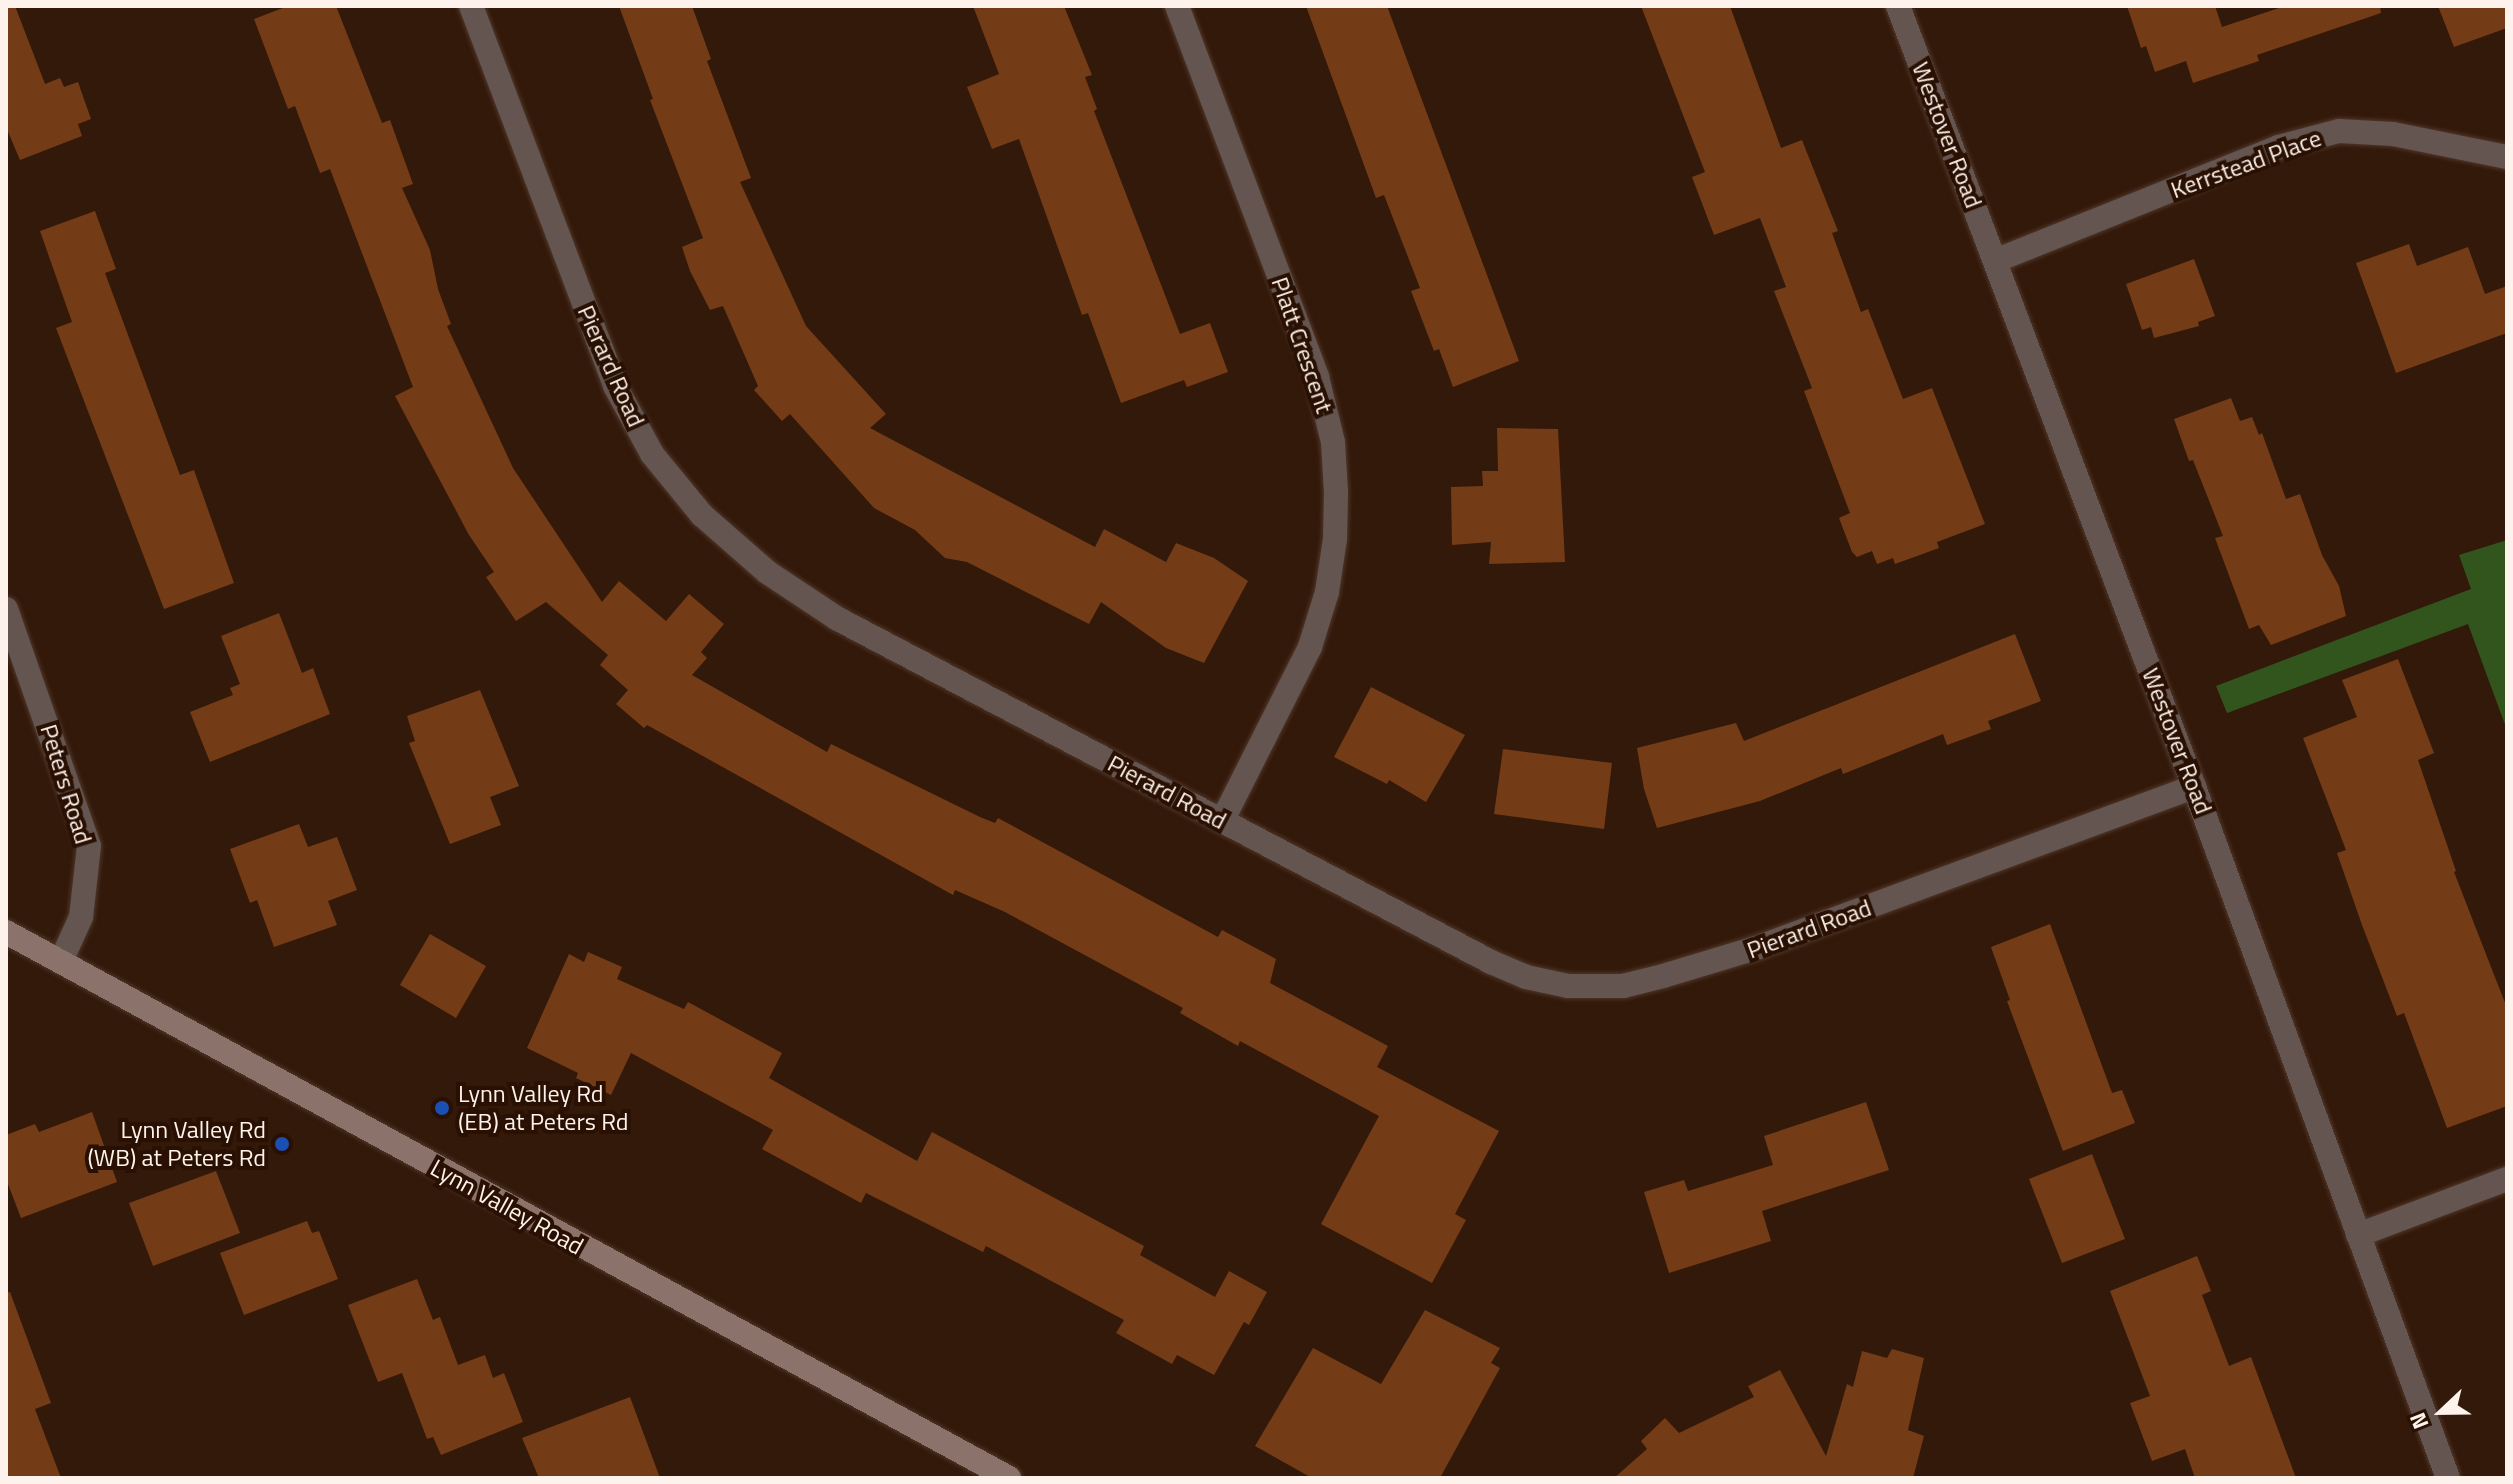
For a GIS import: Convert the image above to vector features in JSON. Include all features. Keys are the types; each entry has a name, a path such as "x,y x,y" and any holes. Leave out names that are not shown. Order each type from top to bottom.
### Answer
{"street":[{"name":"Pierard Road","path":"471,6 615,386 652,454 702,515 767,572 838,619 1491,962 1526,977 1568,986 1623,986 1756,948 2194,787"},
{"name":"Platt Crescent","path":"1177,6 1317,377 1333,442 1336,492 1335,539 1327,592 1310,647 1222,821"},
{"name":"Westover Road","path":"1898,6 2194,787 2448,1478"},
{"name":"Kerrstead Place","path":"1995,261 2278,147 2339,131 2393,134 2507,157"},
{"name":"Peters Road","path":"6,609 89,846 81,917 61,961"},
{"name":"Lynn Valley Road","path":"6,932 1009,1478"},
{"path":"2358,1235 2507,1179"}],"green space":[{"path":"2507,540 2507,730 2468,624 2227,713 2216,686 2471,589 2459,555"}],"building":[{"path":"6,6 15,6 45,84 60,78 64,87 78,82 91,119 78,124 82,136 20,160 6,127"},
{"path":"288,6 336,6 382,123 390,120 413,184 402,188 430,250 438,289 451,324 447,326 513,468 602,602 619,581 666,621 689,594 724,624 701,652 707,658 692,675 827,752 831,744 980,817 995,823 998,818 1218,937 1222,930 1276,959 1270,983 1388,1046 1377,1067 1499,1131 1455,1214 1466,1220 1432,1283 1321,1224 1379,1116 1240,1041 1238,1046 1180,1013 1183,1008 1005,912 955,890 953,895 647,725 644,728 616,704 628,690 600,665 608,655 546,602 516,621 486,577 494,572 469,535 395,396 413,387 330,169 320,173 295,106 288,109 254,19"},
{"path":"619,6 692,6 711,59 707,61 751,178 740,182 806,326 886,414 870,428 1095,547 1104,529 1166,562 1176,543 1214,558 1248,581 1204,663 1166,648 1101,602 1089,624 967,562 945,558 915,530 874,508 790,414 782,421 754,390 758,386 723,306 710,310 690,271 682,247 703,238 650,100 653,99"},
{"path":"973,6 1064,6 1092,75 1085,77 1097,109 1094,111 1180,334 1210,323 1228,372 1187,387 1184,380 1121,403 1088,313 1082,315 1019,139 992,149 967,87 999,74"},
{"path":"1306,6 1387,6 1519,361 1453,387 1439,349 1434,351 1411,291 1420,288 1384,195 1376,198"},
{"path":"1641,6 1730,6 1781,148 1802,140 1838,231 1832,233 1861,312 1868,309 1903,399 1932,388 1985,524 1937,542 1939,548 1895,564 1893,558 1877,564 1872,551 1857,557 1852,552 1839,518 1850,513 1804,391 1812,388 1774,291 1786,287 1760,218 1714,235 1692,177 1705,172"},
{"path":"2127,6 2215,6 2222,27 2285,6 2380,6 2381,13 2257,55 2259,61 2193,83 2186,61 2155,72 2146,46 2141,48"},
{"path":"2438,6 2507,6 2507,28 2454,47"},
{"path":"95,211 116,269 105,273 180,475 194,470 234,583 164,609 56,328 72,322 40,231"},
{"path":"2409,244 2417,266 2468,247 2485,294 2507,286 2507,333 2396,373 2356,263"},
{"path":"2194,259 2215,316 2198,322 2199,326 2154,338 2151,327 2142,330 2126,284"},
{"path":"2231,398 2240,421 2252,417 2259,435 2262,433 2286,499 2300,494 2322,555 2339,586 2346,616 2271,645 2259,625 2249,629 2215,538 2223,536 2174,419"},
{"path":"1497,428 1558,429 1565,562 1489,564 1491,542 1452,545 1451,487 1483,486 1482,471 1498,471"},
{"path":"279,613 302,673 313,668 330,714 210,762 190,712 233,695 230,688 240,684 221,636"},
{"path":"2015,634 2041,701 1988,721 1991,729 1947,745 1943,734 1843,774 1841,768 1760,801 1657,828 1644,789 1637,748 1736,723 1744,741"},
{"path":"2398,659 2434,753 2418,760 2454,872 2507,1008 2507,1106 2447,1128 2404,1013 2397,1016 2362,925 2337,853 2346,850 2303,738 2357,717 2342,680"},
{"path":"1371,687 1465,735 1426,802 1389,780 1387,784 1334,757"},
{"path":"480,690 519,786 490,797 501,825 450,844 409,743 415,741 407,716"},
{"path":"1503,749 1612,763 1604,829 1494,814"},
{"path":"299,824 308,847 337,837 357,890 328,901 337,925 274,947 257,900 250,903 230,849"},
{"path":"2050,924 2112,1093 2122,1090 2135,1123 2063,1151 2007,1001 2010,1000 1991,947"},
{"path":"430,934 486,966 456,1018 400,985"},
{"path":"588,952 622,967 617,979 684,1009 688,1002 782,1053 769,1078 917,1161 932,1132 1144,1246 1140,1255 1215,1297 1229,1271 1267,1292 1249,1325 1244,1322 1214,1375 1177,1355 1172,1364 1116,1333 1124,1320 986,1246 983,1252 866,1193 861,1203 762,1149 773,1130 631,1053 611,1095 576,1078 578,1073 527,1048 569,954 584,962"},
{"path":"1866,1102 1889,1170 1762,1211 1771,1241 1669,1273 1644,1192 1684,1180 1688,1191 1773,1165 1764,1136"},
{"path":"92,1112 117,1182 21,1218 6,1179 6,1135 35,1124 39,1132"},
{"path":"2092,1154 2125,1239 2062,1263 2029,1179"},
{"path":"216,1171 240,1233 153,1266 129,1203"},
{"path":"307,1221 312,1233 319,1231 338,1279 244,1315 220,1253"},
{"path":"2197,1256 2211,1291 2202,1295 2229,1366 2251,1357 2296,1478 2195,1478 2185,1449 2152,1461 2130,1403 2150,1396 2110,1291"},
{"path":"417,1279 433,1320 440,1317 458,1365 485,1355 493,1378 504,1373 523,1422 441,1455 433,1437 427,1439 402,1373 378,1382 348,1305"},
{"path":"10,1292 51,1403 35,1409 61,1478 6,1478 6,1293"},
{"path":"1425,1310 1500,1348 1491,1363 1500,1368 1440,1478 1312,1478 1255,1446 1313,1348 1381,1384"},
{"path":"1892,1349 1924,1358 1908,1430 1924,1436 1913,1478 1614,1478 1647,1449 1641,1441 1665,1418 1679,1433 1754,1397 1748,1386 1780,1370 1826,1456 1847,1384 1853,1387 1862,1351 1887,1358"},
{"path":"630,1397 660,1478 539,1478 522,1438"}],"place":[{"name":"Lynn Valley Rd (EB) at Peters Rd","path":"442,1108"},
{"name":"Lynn Valley Rd (WB) at Peters Rd","path":"282,1144"}]}
